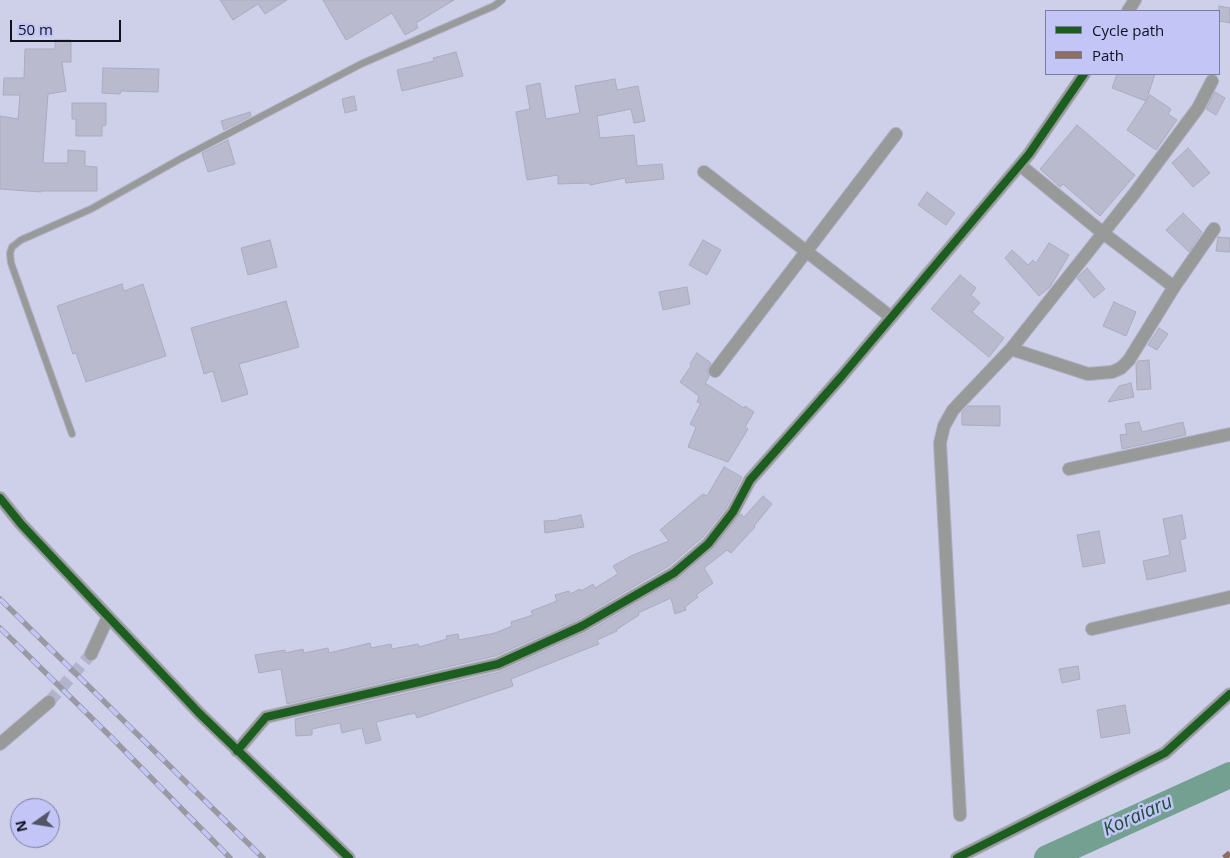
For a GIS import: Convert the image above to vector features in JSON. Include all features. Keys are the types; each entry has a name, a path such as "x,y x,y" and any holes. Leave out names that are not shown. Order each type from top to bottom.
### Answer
{"street":[{"path":"237,751 266,717 498,664 582,626 674,572 708,544 733,512 750,480 1020,165 1083,75"},
{"path":"960,815 940,443 944,426 953,410 1011,349 1134,194 1198,108 1212,81"},
{"path":"716,371 896,134"},
{"path":"1020,165 1102,233 1174,287"},
{"path":"704,172 891,317"},
{"path":"1011,349 1088,374 1112,372 1121,368 1129,360 1174,287 1214,229"},
{"path":"1069,469 1230,434"},
{"path":"0,498 199,714 349,858"},
{"path":"1092,629 1230,597"},
{"path":"91,654 108,617"},
{"path":"957,858 1165,753 1230,694"},
{"path":"0,744 50,702"}],"lane":[{"path":"72,434 11,263 10,253 12,247 21,240 92,209 180,159 361,64 494,6 502,0"}],"building":[{"path":"220,0 287,0 265,14 258,4 233,20"},
{"path":"323,0 454,0 416,23 418,28 405,35 392,13 346,40"},
{"path":"1219,6 1230,8 1230,23 1220,21"},
{"path":"55,40 71,40 71,62 62,62 66,91 48,94 43,163 68,163 68,150 85,151 85,166 97,167 97,191 41,192 0,189 0,116 18,119 20,95 3,95 4,78 24,78 25,49 55,49"},
{"path":"456,52 463,76 402,91 397,70 434,61 433,58"},
{"path":"103,68 159,69 158,92 121,91 120,94 102,93"},
{"path":"1117,75 1155,75 1146,101 1112,88"},
{"path":"615,79 617,90 638,86 645,121 634,123 631,109 597,116 600,138 634,135 637,166 662,164 664,179 626,183 625,178 590,185 590,183 558,184 558,175 527,180 516,112 530,109 526,86 540,83 546,119 580,113 575,86"},
{"path":"1215,92 1225,98 1216,115 1206,109"},
{"path":"1150,95 1171,109 1168,114 1177,120 1156,150 1127,130"},
{"path":"354,96 357,110 345,113 342,99"},
{"path":"72,103 106,103 106,125 102,126 102,136 76,136 76,119 72,119"},
{"path":"250,112 251,116 224,130 221,121"},
{"path":"1077,125 1135,175 1100,216 1063,184 1060,187 1040,169"},
{"path":"228,140 235,164 208,172 202,153"},
{"path":"1188,148 1210,173 1193,187 1172,163"},
{"path":"927,192 955,213 946,225 918,205"},
{"path":"1183,213 1202,232 1189,252 1166,230"},
{"path":"1218,237 1230,238 1230,252 1216,251"},
{"path":"270,240 277,267 248,275 241,248"},
{"path":"703,240 721,250 707,275 689,265"},
{"path":"1049,243 1069,255 1050,287 1039,296 1005,258 1012,250 1028,265 1033,260 1036,263"},
{"path":"1087,268 1105,289 1094,298 1077,278"},
{"path":"960,275 976,288 971,295 980,303 972,312 1004,338 989,357 931,309"},
{"path":"122,284 124,291 143,284 166,356 86,382 76,353 73,354 57,306"},
{"path":"687,287 690,304 663,310 659,292"},
{"path":"286,301 299,347 239,364 248,394 222,402 213,371 204,374 191,328"},
{"path":"1114,302 1136,312 1126,336 1103,326"},
{"path":"1159,328 1168,334 1157,350 1148,345"},
{"path":"697,353 711,363 707,370 709,377 705,383 744,408 745,406 754,412 745,427 748,429 728,462 688,447 696,427 690,424 701,403 697,402 699,396 680,382"},
{"path":"1149,360 1151,389 1137,390 1136,365 1138,361"},
{"path":"1131,383 1134,397 1108,402 1119,386"},
{"path":"968,406 1000,406 1000,426 962,425 962,412"},
{"path":"1139,422 1142,432 1183,422 1186,435 1122,449 1120,435 1127,434 1125,424"},
{"path":"724,467 742,477 726,508 702,538 669,566 578,619 495,656 287,704 281,669 259,673 255,655 285,650 285,653 303,649 304,653 328,648 329,653 370,643 371,648 391,644 392,649 418,644 419,647 447,639 446,636 458,634 459,640 495,633 512,626 511,622 533,615 531,611 557,601 555,595 569,591 570,594 580,589 581,591 593,584 595,588 618,574 613,566 633,555 669,541 660,530 703,494 707,496"},
{"path":"763,496 772,504 755,527 731,553 727,550 704,568 713,583 696,595 698,597 685,607 686,610 675,614 671,598 638,613 639,615 617,631 597,640 599,644 511,679 513,686 417,718 415,713 376,722 381,740 366,744 362,728 342,733 340,723 312,729 312,735 296,736 295,719 500,672 586,633 679,579 713,550 741,514 744,517"},
{"path":"581,515 584,527 545,533 544,521"},
{"path":"1182,515 1186,538 1180,540 1186,571 1147,580 1143,561 1170,555 1163,519"},
{"path":"1099,531 1105,563 1083,567 1077,535"},
{"path":"1078,666 1080,679 1062,683 1059,669"},
{"path":"1125,705 1130,733 1101,738 1097,710"}],"waterway":[{"name":"Koraiaru","path":"1047,858 1230,775"}],"tunnel":[{"path":"49,702 91,654"}],"railway":[{"path":"0,599 263,858"},
{"path":"0,628 230,858"}],"marked path":[{"path":"1224,858 1230,853"}],"cycle path":[{"path":"237,751 266,717 498,664 582,626 674,573 708,544 733,512 750,480 841,377 1029,154 1083,75"},
{"path":"0,498 21,524 199,713 349,858"},
{"path":"957,858 1165,753 1230,694"}]}
